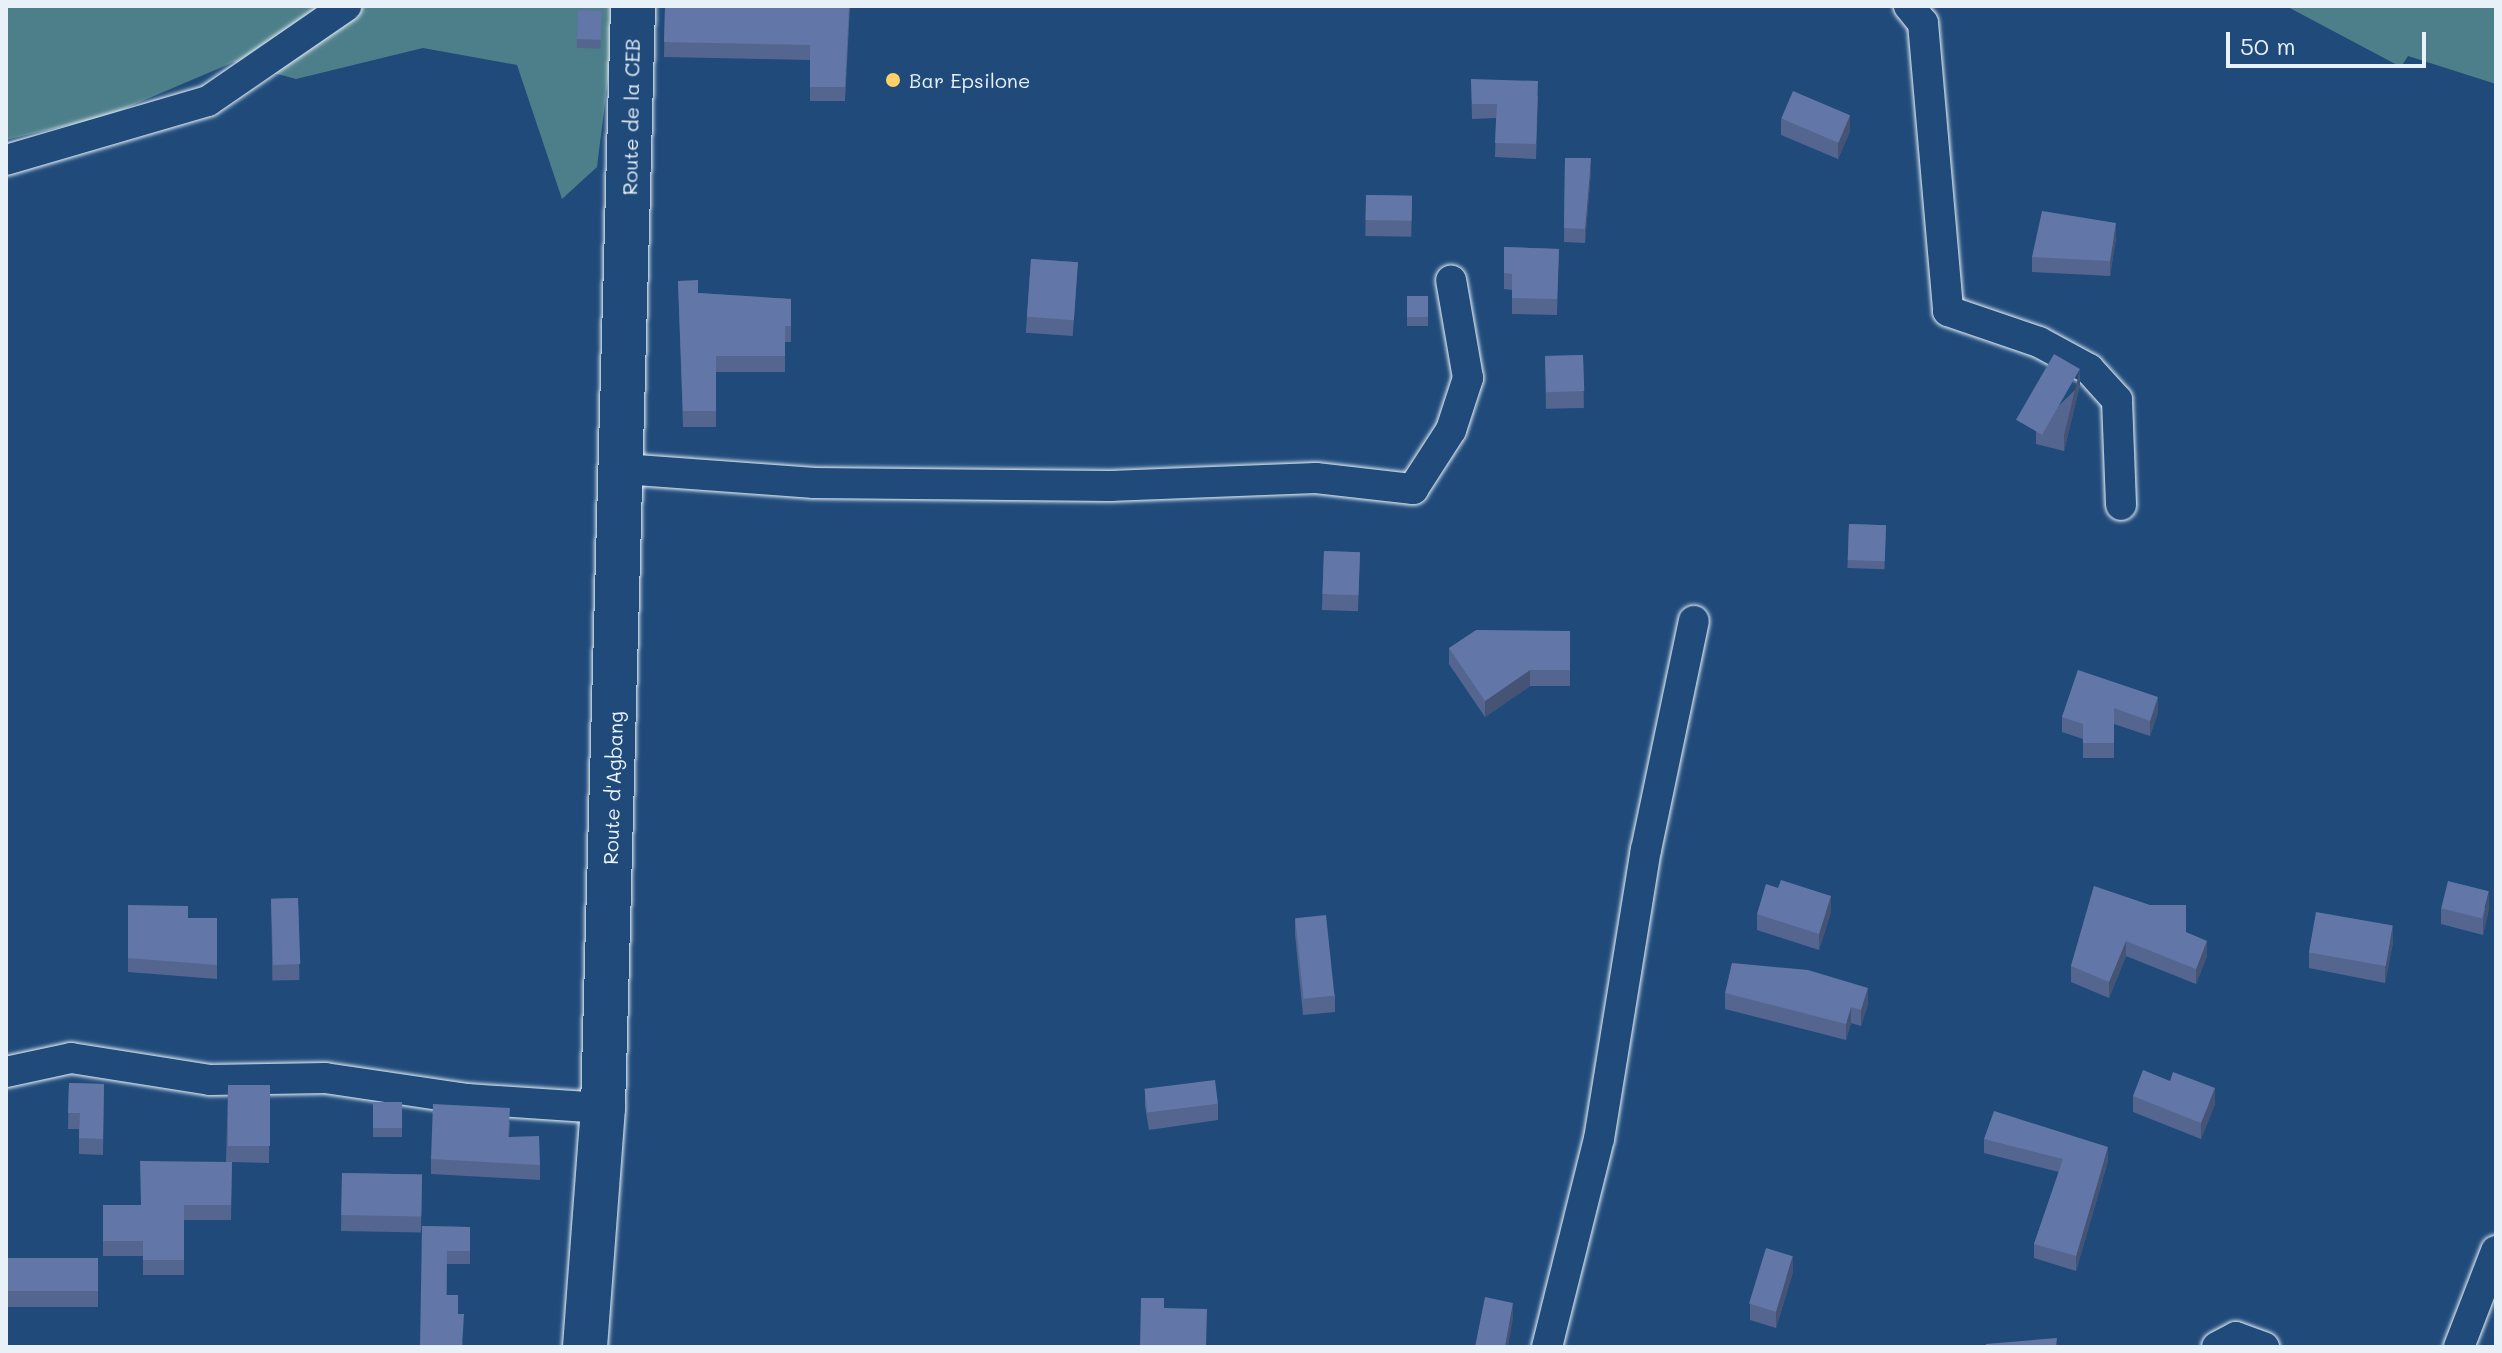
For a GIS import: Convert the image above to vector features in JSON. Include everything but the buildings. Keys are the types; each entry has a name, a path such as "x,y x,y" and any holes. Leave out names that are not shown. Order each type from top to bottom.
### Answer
{"main road":[{"name":"Route de la CEB","path":"628,228 633,6"},
{"name":"Route d'Agbang","path":"585,1347 603,1108 628,228"}],"street":[{"path":"9,164 208,101 346,6"},
{"path":"1909,6 1923,23 1948,311 2039,342 2089,369 2117,400 2121,505"},
{"path":"623,469 814,483 1110,486 1316,478 1413,489 1451,430 1468,378 1451,280"},
{"path":"1547,1347 1599,1139 1646,850 1694,621"},
{"path":"6,1072 71,1058 210,1080 325,1078 467,1099 603,1108"},
{"path":"2459,1347 2496,1251"},
{"path":"2217,1347 2236,1337 2264,1347"}],"green space":[{"path":"6,6 617,6 597,167 562,199 517,65 423,48 296,79 234,62 107,116 6,140"},
{"path":"2286,6 2496,6 2496,84 2408,56 2401,67"}],"place":[{"name":"Bar Epsilone","path":"893,80"}]}
